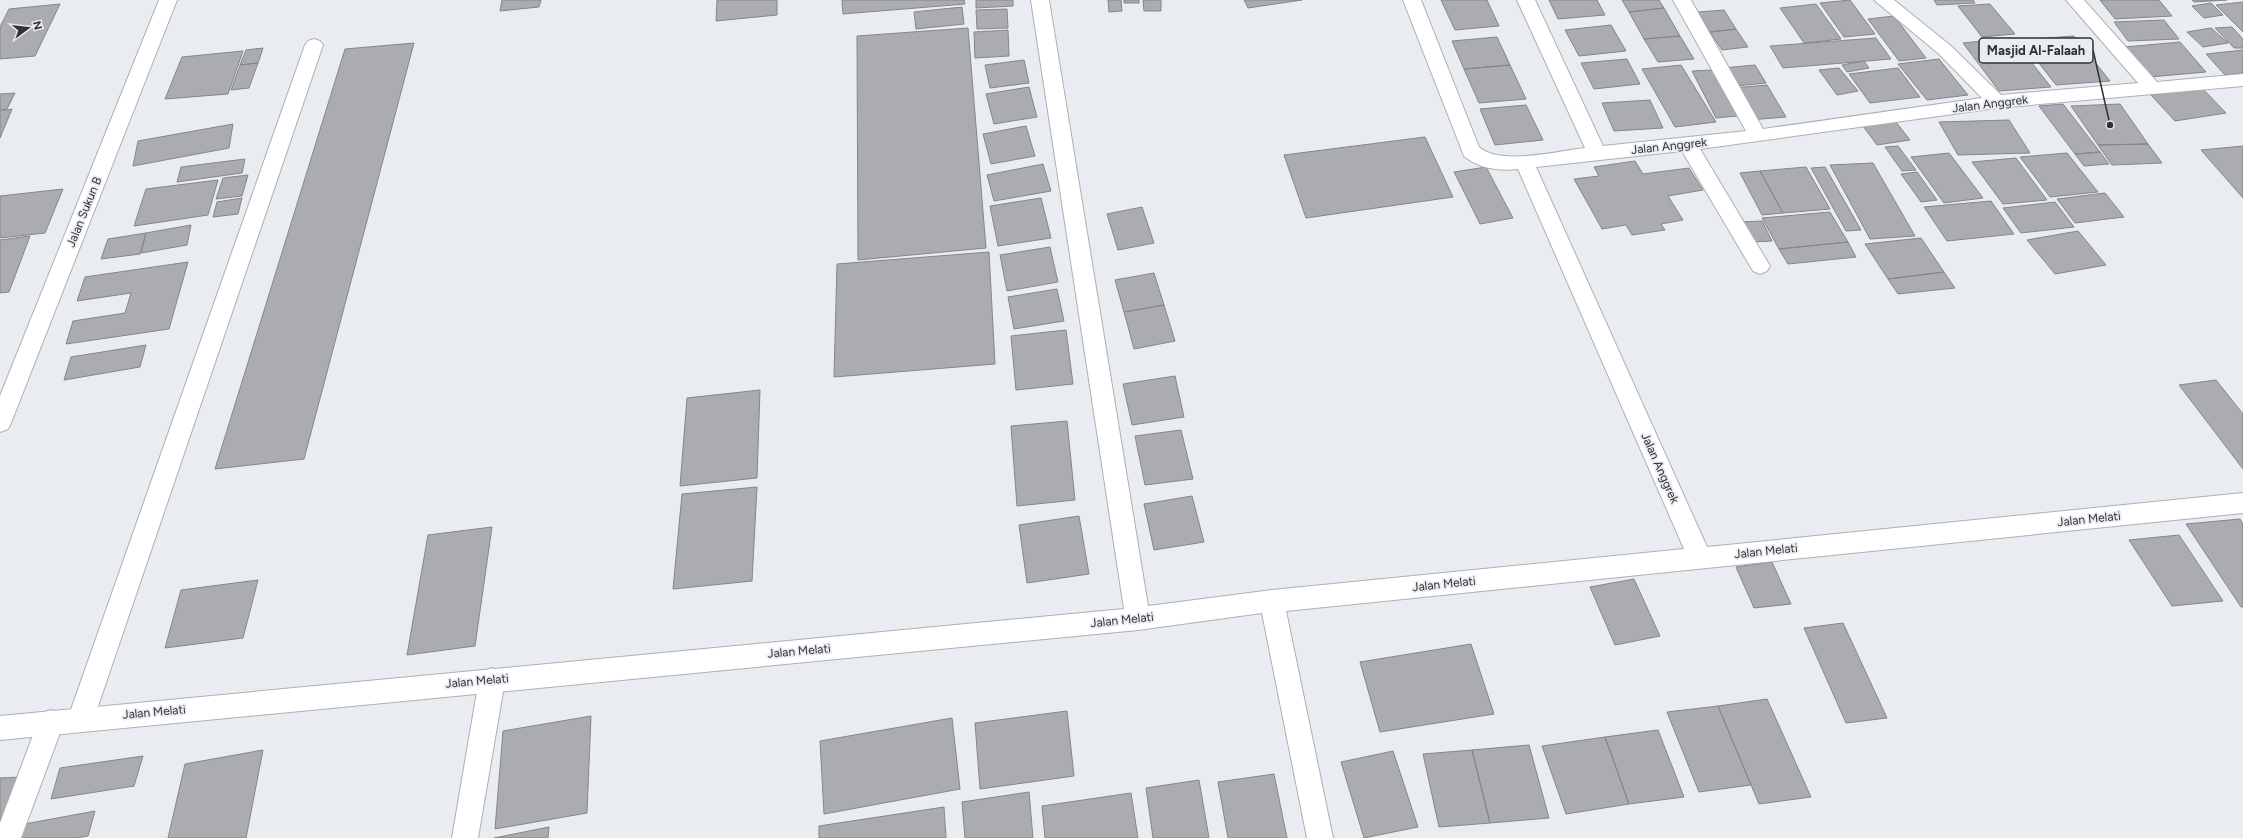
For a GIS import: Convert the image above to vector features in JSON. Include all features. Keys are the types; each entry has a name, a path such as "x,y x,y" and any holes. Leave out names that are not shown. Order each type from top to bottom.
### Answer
{"street":[{"name":"Jalan Sukun B","path":"0,423 168,0"},
{"path":"1040,0 1138,619"},
{"path":"1412,0 1472,151 1478,158 1492,162 1508,164 1524,162"},
{"path":"1526,0 1597,153"},
{"path":"1682,0 1758,136"},
{"path":"1883,0 1945,50 1997,102"},
{"path":"2075,0 2153,89"},
{"path":"81,718 314,45"},
{"name":"Jalan Anggrek","path":"1700,558 1524,162 1758,136 1997,102 2243,80"},
{"path":"1687,144 1760,266"},
{"name":"Jalan Melati","path":"0,728 81,718 1138,619 1272,601 1700,558 2240,508"},
{"path":"1272,601 1320,838"},
{"path":"465,838 492,680"},
{"path":"8,838 51,722"}],"building":[{"path":"502,0 541,0 539,7 500,11"},
{"path":"717,0 777,0 777,15 716,21"},
{"path":"842,0 964,0 965,4 843,14"},
{"path":"976,0 1013,0 1013,6 976,8"},
{"path":"1108,0 1121,0 1122,11 1109,12"},
{"path":"1124,0 1139,0 1139,3 1124,3"},
{"path":"1143,0 1161,0 1161,11 1144,11"},
{"path":"1244,0 1302,0 1248,8"},
{"path":"1441,0 1487,0 1499,26 1455,30"},
{"path":"1549,0 1597,0 1605,15 1558,19"},
{"path":"1622,0 1659,0 1664,8 1629,12"},
{"path":"1850,0 1875,34 1844,37 1820,3"},
{"path":"1934,0 1973,0 1975,3 1937,5"},
{"path":"2100,0 2159,0 2172,16 2115,19"},
{"path":"2192,0 2227,0 2194,2"},
{"path":"2243,2 2243,32 2216,5"},
{"path":"2211,3 2223,15 2204,18 2192,6"},
{"path":"60,4 35,56 0,59 0,27 9,9"},
{"path":"1816,4 1841,39 1804,43 1780,8"},
{"path":"1990,4 2015,34 1982,37 1958,6"},
{"path":"962,7 964,24 916,29 914,12"},
{"path":"1664,8 1680,36 1644,39 1629,12"},
{"path":"1007,9 1008,28 977,29 976,10"},
{"path":"1724,10 1736,29 1710,32 1698,12"},
{"path":"1894,16 1926,58 1899,61 1868,19"},
{"path":"2164,20 2179,39 2128,41 2114,22"},
{"path":"1611,25 1626,51 1579,56 1565,30"},
{"path":"2232,27 2243,39 2243,48 2234,48 2215,28"},
{"path":"968,28 986,248 858,260 857,36"},
{"path":"2211,28 2228,43 2203,47 2187,32"},
{"path":"1736,29 1748,47 1722,50 1710,32"},
{"path":"1008,30 1009,56 975,58 974,32"},
{"path":"1680,36 1694,59 1658,62 1644,39"},
{"path":"2074,36 2110,81 2056,85 2021,40"},
{"path":"1497,37 1510,65 1464,69 1452,41"},
{"path":"1876,38 1891,59 1783,68 1770,46"},
{"path":"2012,38 2051,87 1999,91 1963,43"},
{"path":"2180,42 2206,72 2150,77 2125,47"},
{"path":"414,43 304,459 215,469 345,49"},
{"path":"263,48 258,63 240,65 246,50"},
{"path":"2243,50 2243,73 2225,75 2206,54"},
{"path":"243,51 228,94 165,99 182,57"},
{"path":"1627,59 1640,84 1594,89 1581,63"},
{"path":"1939,59 1968,95 1927,100 1898,64"},
{"path":"1024,60 1029,83 990,88 985,65"},
{"path":"1864,61 1869,68 1847,72 1842,65"},
{"path":"258,63 249,88 231,90 240,65"},
{"path":"1510,65 1526,99 1479,103 1464,69"},
{"path":"1681,65 1716,122 1675,127 1642,69"},
{"path":"1755,65 1766,83 1735,86 1723,68"},
{"path":"1839,68 1858,91 1837,95 1819,70"},
{"path":"1898,68 1920,97 1870,103 1849,74"},
{"path":"1712,70 1737,116 1716,118 1692,71"},
{"path":"1767,85 1786,117 1750,120 1732,88"},
{"path":"1029,87 1037,117 994,124 986,94"},
{"path":"2202,88 2226,113 2175,121 2151,95"},
{"path":"15,93 7,109 0,110 0,94"},
{"path":"1650,100 1663,128 1614,131 1602,103"},
{"path":"2063,104 2100,152 2075,154 2039,106"},
{"path":"2120,104 2148,144 2098,145 2071,106"},
{"path":"1526,105 1543,140 1495,145 1480,109"},
{"path":"12,109 0,138 0,111"},
{"path":"2009,120 2030,153 1958,155 1939,122"},
{"path":"1896,122 1910,140 1877,145 1863,126"},
{"path":"233,124 229,148 133,166 138,141"},
{"path":"1026,126 1035,156 991,164 983,134"},
{"path":"1425,137 1453,197 1306,218 1284,155"},
{"path":"2148,144 2162,163 2112,165 2098,145"},
{"path":"1898,146 1916,170 1902,171 1885,147"},
{"path":"2243,146 2243,198 2201,150"},
{"path":"2100,152 2109,164 2084,166 2075,154"},
{"path":"1949,153 1983,198 1944,203 1911,157"},
{"path":"2067,153 2098,192 2050,197 2020,157"},
{"path":"2016,158 2047,200 2003,204 1972,162"},
{"path":"245,159 242,173 177,182 181,167"},
{"path":"1635,161 1643,174 1689,168 1703,190 1668,196 1683,220 1661,224 1665,230 1632,235 1626,225 1602,229 1574,179 1599,176 1594,167"},
{"path":"1873,163 1915,236 1870,239 1830,165"},
{"path":"1043,164 1051,191 994,201 987,175"},
{"path":"1486,167 1513,218 1480,224 1454,172"},
{"path":"1806,167 1830,209 1783,213 1760,171"},
{"path":"1825,167 1861,230 1846,231 1811,168"},
{"path":"1760,171 1783,213 1762,215 1740,173"},
{"path":"1917,172 1937,200 1921,202 1901,174"},
{"path":"248,175 242,196 216,199 223,178"},
{"path":"218,180 208,215 134,226 146,189"},
{"path":"63,189 45,233 0,238 0,196"},
{"path":"2105,193 2124,217 2075,223 2057,199"},
{"path":"242,198 238,214 213,217 217,202"},
{"path":"1041,198 1051,238 998,246 990,206"},
{"path":"1991,201 2014,234 1947,241 1924,207"},
{"path":"2055,202 2074,227 2021,233 2003,208"},
{"path":"1142,207 1154,243 1118,250 1107,214"},
{"path":"1830,212 1848,242 1779,249 1762,218"},
{"path":"1762,221 1772,241 1751,242 1741,222"},
{"path":"191,225 187,245 141,253 146,233"},
{"path":"2078,231 2106,265 2055,274 2027,240"},
{"path":"146,233 140,254 101,259 108,239"},
{"path":"30,236 9,292 0,293 0,240"},
{"path":"1921,238 1944,272 1888,279 1865,244"},
{"path":"1848,242 1856,257 1788,264 1779,249"},
{"path":"1050,247 1058,282 1007,291 1000,255"},
{"path":"989,252 995,364 834,377 837,264"},
{"path":"188,262 169,329 66,344 73,321 125,313 131,293 77,301 85,277"},
{"path":"1944,272 1955,288 1898,294 1888,279"},
{"path":"1154,273 1164,305 1124,312 1115,280"},
{"path":"1057,289 1064,321 1014,329 1008,297"},
{"path":"1164,305 1175,341 1134,349 1124,312"},
{"path":"1066,330 1073,384 1016,390 1011,336"},
{"path":"146,345 140,367 64,380 71,357"},
{"path":"1175,376 1184,417 1132,425 1123,384"},
{"path":"2216,380 2243,414 2243,469 2179,385"},
{"path":"760,390 757,478 680,486 687,398"},
{"path":"1067,421 1075,500 1017,506 1011,426"},
{"path":"1181,430 1193,479 1145,485 1135,436"},
{"path":"757,487 752,581 673,589 682,494"},
{"path":"1192,496 1204,542 1154,550 1144,504"},
{"path":"1079,516 1089,574 1027,583 1019,525"},
{"path":"2240,519 2243,524 2243,607 2241,607 2186,524"},
{"path":"492,527 475,646 407,655 428,535"},
{"path":"2179,535 2223,601 2172,606 2129,540"},
{"path":"1772,562 1791,604 1754,608 1736,567"},
{"path":"1634,579 1660,636 1615,645 1590,587"},
{"path":"258,580 243,638 165,648 181,590"},
{"path":"1843,623 1887,718 1846,723 1804,628"},
{"path":"1471,644 1494,714 1380,732 1360,662"},
{"path":"1767,699 1811,797 1759,804 1718,706"},
{"path":"1718,706 1751,785 1699,792 1667,712"},
{"path":"1067,711 1074,776 980,789 975,723"},
{"path":"591,716 587,813 495,829 503,731"},
{"path":"952,718 960,789 824,814 820,741"},
{"path":"1658,730 1684,797 1629,804 1605,737"},
{"path":"1605,737 1629,804 1566,814 1542,746"},
{"path":"1529,745 1549,818 1490,823 1472,750"},
{"path":"263,750 246,838 168,838 185,764"},
{"path":"1472,750 1490,823 1439,827 1423,754"},
{"path":"1393,751 1418,827 1364,838 1341,762"},
{"path":"143,756 134,786 51,799 60,768"},
{"path":"1274,774 1287,838 1228,838 1218,782"},
{"path":"22,777 0,832 0,778"},
{"path":"1199,780 1209,838 1153,838 1146,788"},
{"path":"1029,792 1033,838 965,838 962,802"},
{"path":"1131,793 1138,838 1045,838 1042,806"},
{"path":"944,807 946,838 819,838 819,826"},
{"path":"95,811 88,836 76,838 15,838 19,825"},
{"path":"549,827 548,838 494,838"}],"place":[{"name":"Masjid Al-Falaah","path":"2110,125"}]}
